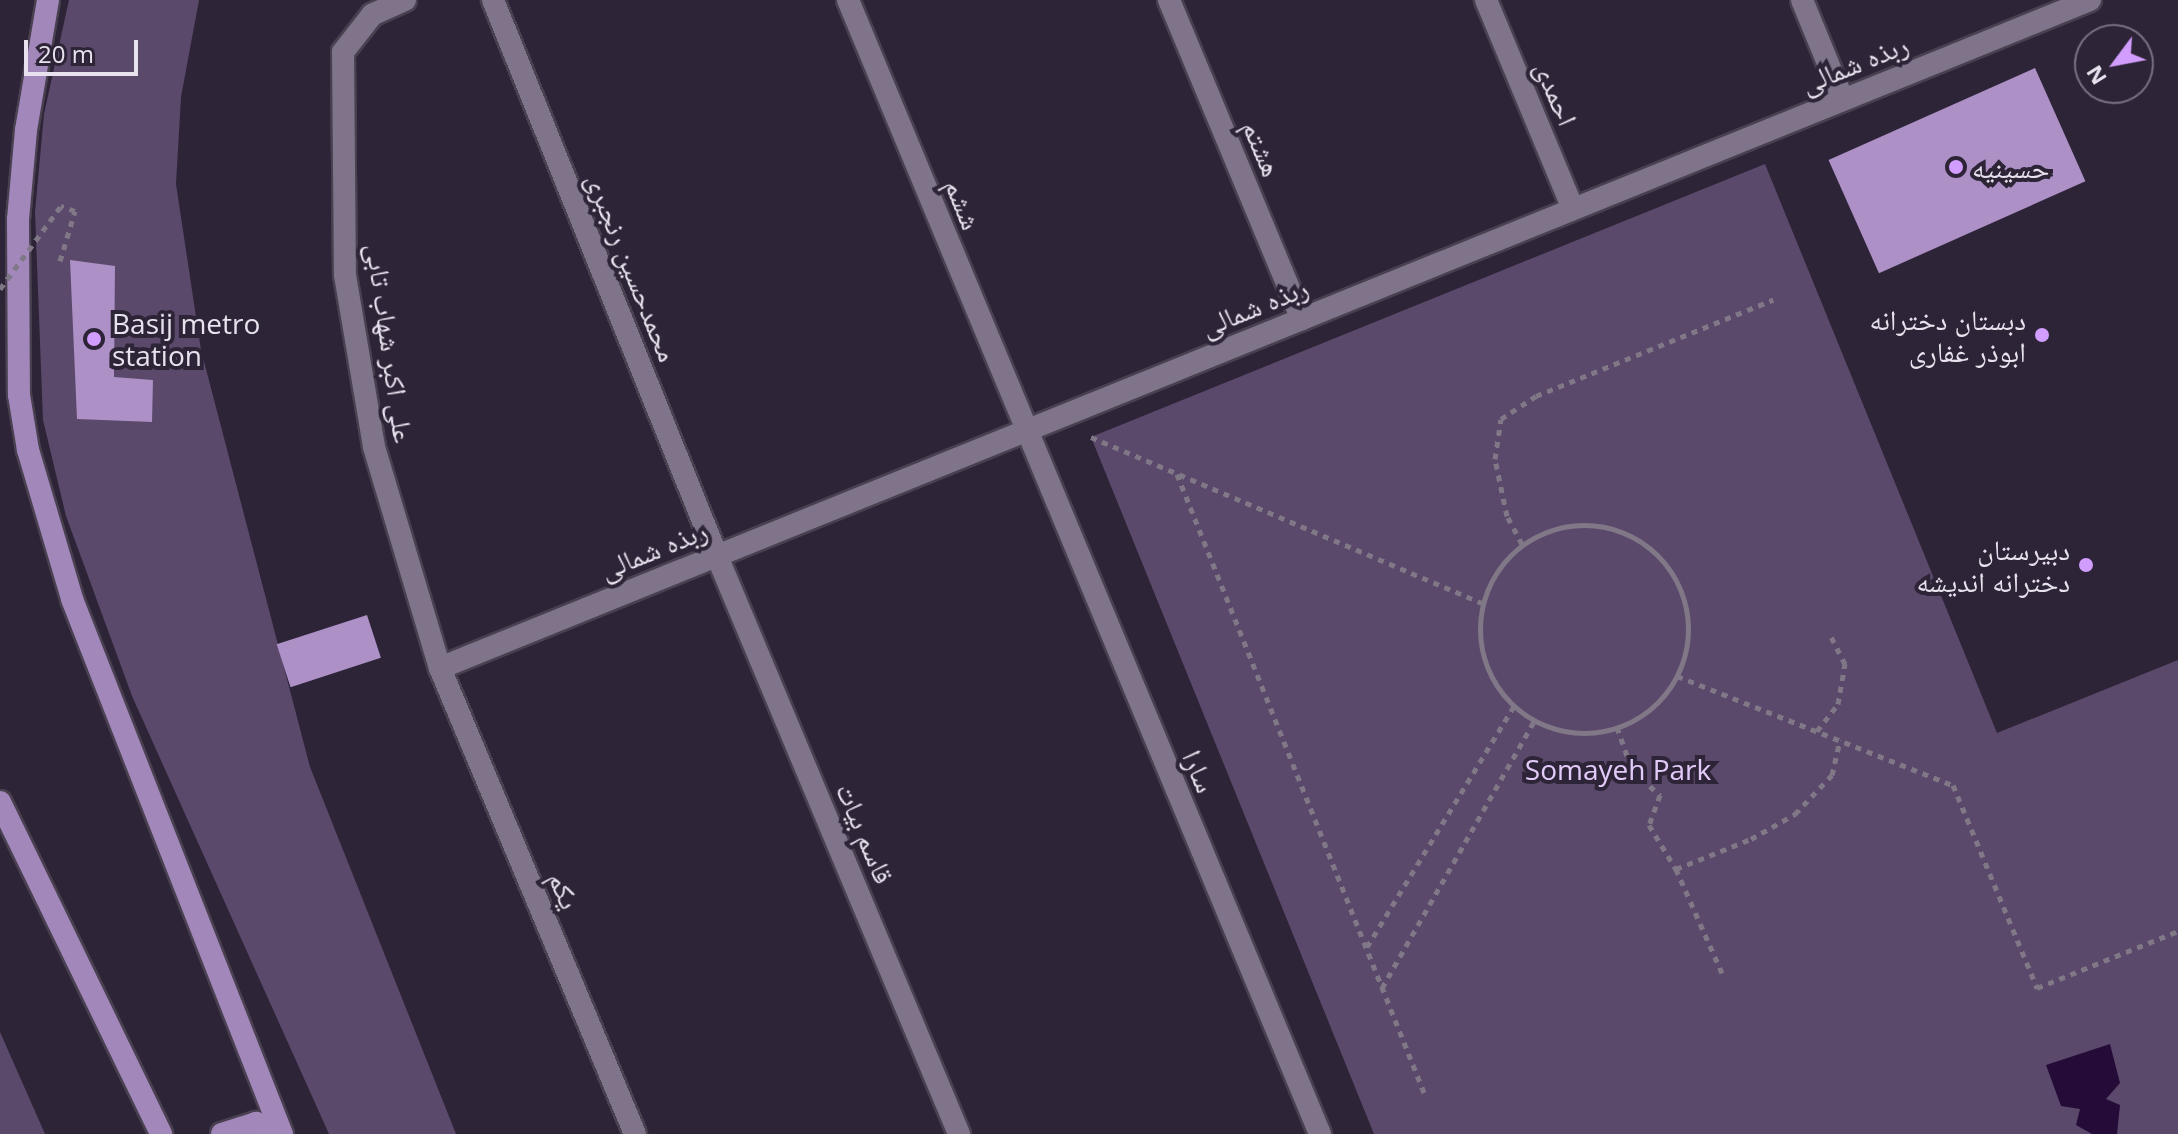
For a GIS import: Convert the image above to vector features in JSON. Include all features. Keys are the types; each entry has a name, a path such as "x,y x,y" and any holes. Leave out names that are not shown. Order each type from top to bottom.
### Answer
{"highway":[{"path":"48,0 26,130 18,219 19,395 28,450 72,599 282,1134"},
{"path":"0,802 161,1134"},
{"path":"222,1134 256,1123 270,1134"}],"street":[{"name":"علی اکبر شهاب تابی","path":"405,0 372,15 343,52 345,275 374,447 440,668"},
{"name":"محمدحسین رنجبری","path":"493,0 717,556"},
{"name":"ششم","path":"848,0 1025,432"},
{"name":"هشتم","path":"1169,0 1302,319"},
{"name":"احمدی","path":"1486,0 1573,209"},
{"path":"1802,0 1843,100"},
{"name":"ربذه شمالی","path":"440,668 2090,0"},
{"name":"سارا","path":"1025,432 1320,1134"},
{"name":"قاسم بیات","path":"717,556 959,1134"},
{"name":"یکم","path":"440,668 635,1134"}],"path":[{"path":"0,289 61,206 75,211 60,261"},
{"path":"1522,544 1507,516 1495,459 1501,419 1536,396 1773,300"},
{"path":"1091,437 1483,603"},
{"path":"1177,474 1425,1095"},
{"path":"1590,525 1624,533 1654,552 1675,579 1686,610 1687,644 1677,676 1658,703 1617,727 1566,732 1534,721 1514,706 1489,673 1479,638 1483,603 1497,570 1522,544 1554,529 1590,525"},
{"path":"1817,731 1838,704 1845,664 1830,635"},
{"path":"1677,676 1953,785 2037,988 2178,931"},
{"path":"1366,948 1514,706"},
{"path":"1382,988 1534,721"},
{"path":"1617,727 1632,770 1660,795 1649,825 1676,869 1722,973"},
{"path":"1676,869 1751,839 1795,814 1832,775 1840,740"}],"green space":[{"path":"69,0 199,0 181,97 176,184 201,350 310,767 456,1134 329,1134 132,696 66,516 43,420 35,212 44,114"},
{"name":"Somayeh Park","path":"1765,164 1997,733 2178,660 2178,1134 1374,1134 1091,437"},
{"path":"0,1032 45,1134 0,1134"}],"shaded area":[{"path":"2110,1044 2120,1083 2106,1099 2120,1105 2117,1134 2092,1134 2076,1125 2080,1109 2061,1106 2046,1065"}],"building":[{"name":"حسینیه","path":"2035,68 2085,181 1879,273 1829,160"},
{"path":"70,260 115,266 114,377 153,380 152,422 77,419"},
{"path":"367,615 381,658 291,687 277,644"}],"place":[{"name":"حسینیه","path":"1956,167"},
{"name":"دبستان دخترانه ابوذر غفاری","path":"2042,335"},
{"name":"Basij metro station","path":"94,339"},
{"name":"دبیرستان دخترانه اندیشه","path":"2086,565"}]}
